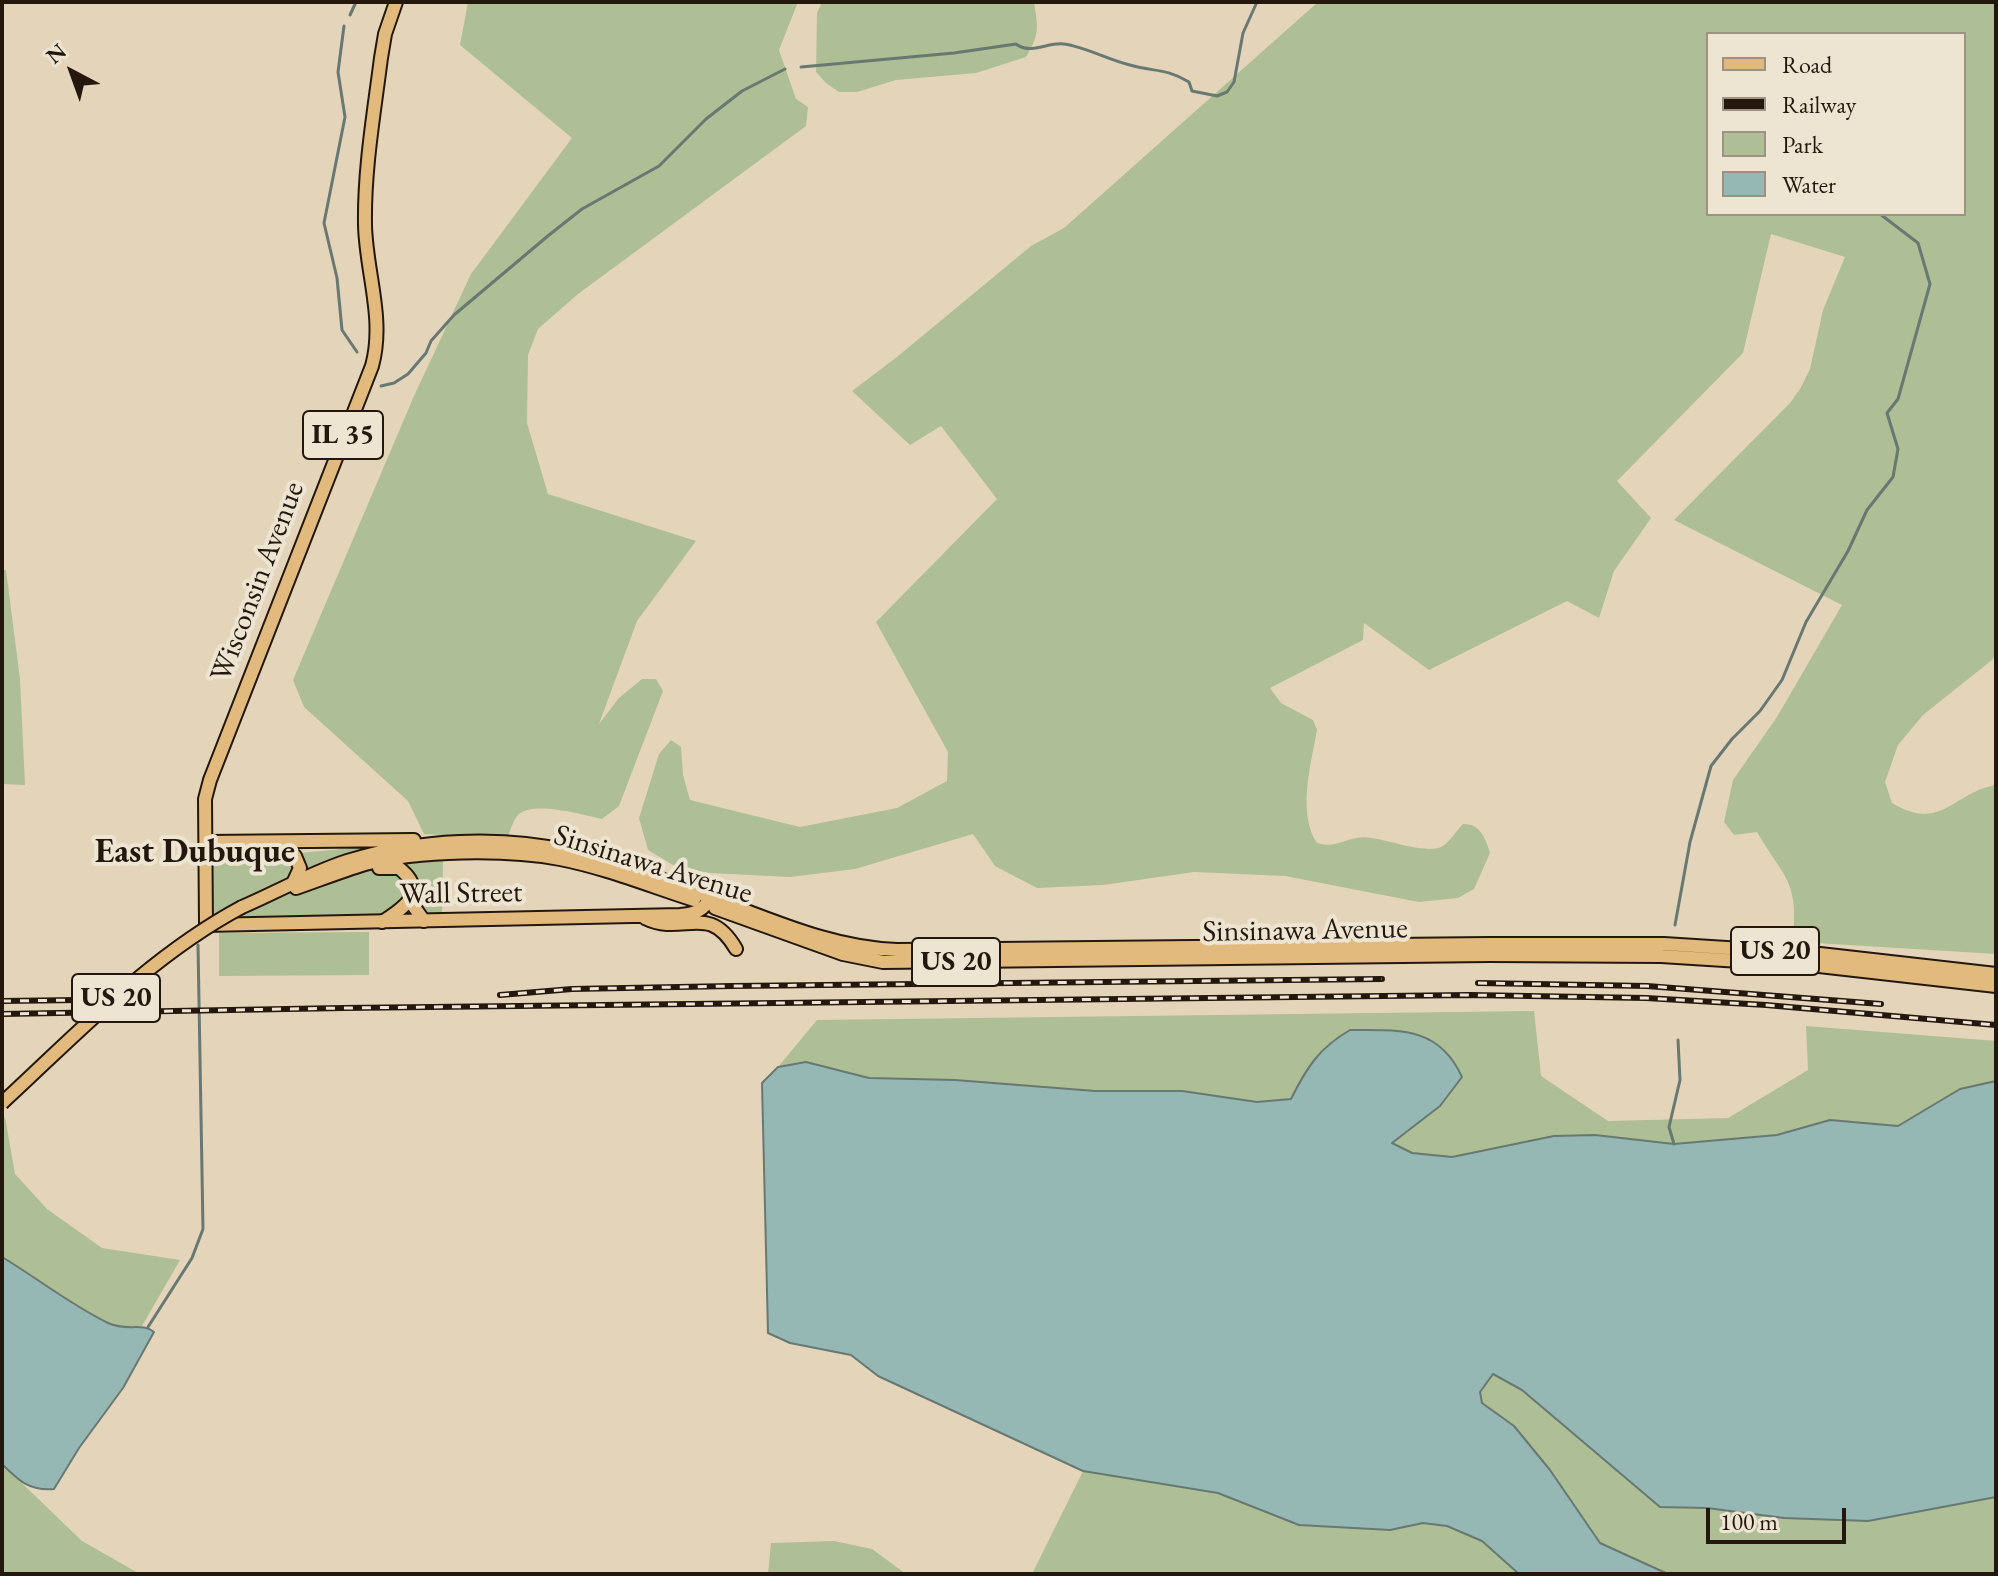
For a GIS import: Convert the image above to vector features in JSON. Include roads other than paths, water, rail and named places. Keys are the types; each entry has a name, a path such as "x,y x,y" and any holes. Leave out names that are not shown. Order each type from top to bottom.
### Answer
{"main road":[{"name":"Wisconsin Avenue","path":"206,847 205,799 210,780 372,366 377,318 366,250 365,209 381,58 396,2"},
{"path":"206,847 413,840 477,843"},
{"name":"Sinsinawa Avenue","path":"274,894 294,881 349,860 387,851 441,844 519,843 578,852 709,901 814,945 883,962 1646,956 1819,966 1996,986"},
{"path":"206,847 286,851 295,856 300,868 294,881"},
{"name":"Wall Street","path":"206,847 206,925 642,917 697,912 709,901"},
{"name":"Sinsinawa Avenue","path":"274,894 366,864 398,858 443,854 537,856 583,865 832,940 882,950 1698,945 1820,954 1996,974"},
{"path":"333,876 387,866 399,868 411,884 410,901 405,908 382,922"},
{"name":"US 20","path":"2,1103 167,953 214,922 274,894"},
{"path":"410,901 424,921"},
{"path":"642,917 657,924 713,924 724,930 736,949"}],"water":[{"path":"1350,1030 1416,1034 1442,1048 1453,1060 1462,1077 1440,1106 1392,1143 1412,1153 1452,1157 1554,1136 1595,1135 1674,1144 1777,1135 1830,1120 1898,1126 1960,1089 1996,1081 1996,1497 1868,1521 1784,1518 1707,1508 1660,1507 1522,1390 1493,1374 1480,1392 1482,1403 1514,1426 1550,1470 1600,1543 1668,1574 1519,1574 1482,1541 1447,1526 1423,1523 1390,1530 1299,1525 1218,1493 1083,1471 878,1376 851,1355 790,1343 768,1333 762,1083 778,1067 806,1062 869,1078 955,1080 1095,1091 1182,1091 1257,1102 1291,1099 1315,1059"},
{"path":"2,1257 108,1323 154,1332 123,1388 79,1448 54,1489 25,1484 2,1464"}],"waterway":[{"path":"350,15 356,2"},
{"path":"801,67 1016,44 1027,48 1064,44 1122,63 1173,74 1189,82 1192,91 1217,96 1227,92 1234,82 1243,33 1257,2"},
{"path":"344,26 338,72 345,117 324,223 337,278 342,330 357,352"},
{"path":"381,386 394,383 408,374 454,315 582,209 659,166 706,119 742,91 785,69"},
{"path":"1675,925 1690,842 1711,766 1760,711 1782,680 1806,622 1848,551 1867,510 1893,477 1898,449 1887,413 1898,399 1930,284 1918,243 1883,216"},
{"path":"148,1327 192,1258 203,1229 198,945"},
{"path":"1674,1144 1669,1127 1680,1080 1678,1040"}],"railway":[{"path":"500,995 572,989 732,986 1382,979"},
{"path":"1478,983 1647,986 1881,1004"},
{"path":"2,1014 1470,995 1646,998 1996,1025"},
{"path":"2,1001 158,999"}],"district":[{"name":"East Dubuque","path":"195,853"}]}
